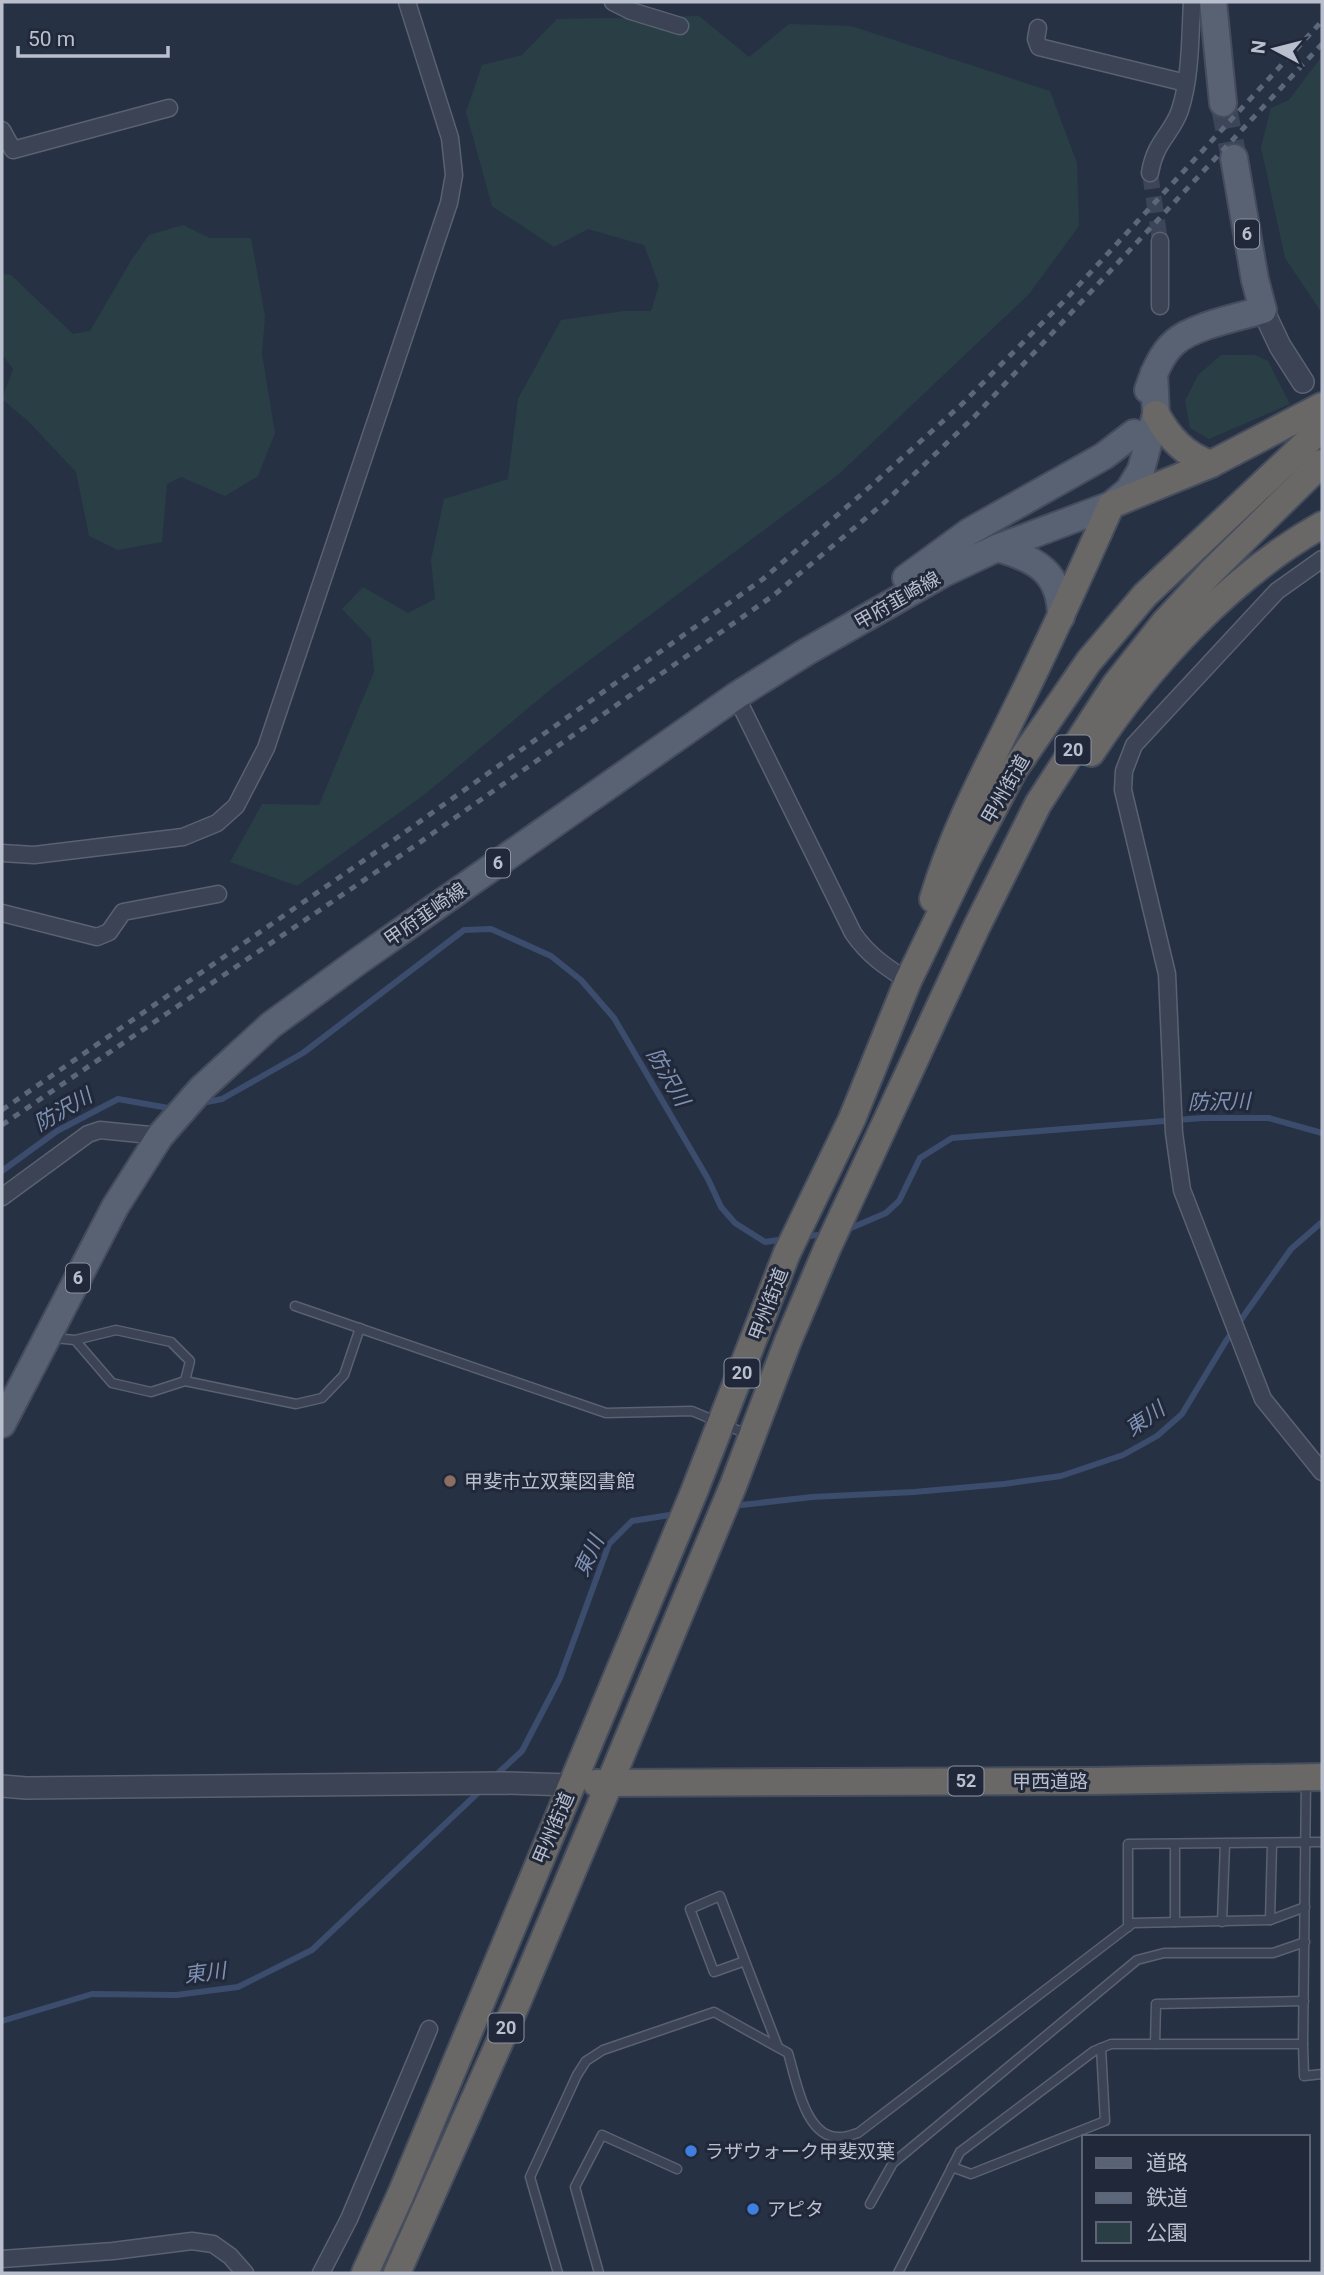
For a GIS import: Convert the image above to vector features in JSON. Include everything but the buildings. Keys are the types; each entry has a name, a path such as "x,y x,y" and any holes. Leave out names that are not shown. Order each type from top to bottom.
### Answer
{"highway":[{"path":"908,981 947,852 1061,617 1111,505 1211,464 1322,406"},
{"path":"1156,414 1167,435 1198,460 1211,464"},
{"name":"甲州街道","path":"365,2273 401,2194 694,1492 788,1253 852,1119 908,981 966,861 1014,770 1089,661 1145,595 1322,428"},
{"name":"甲州街道","path":"400,2269 517,2003 610,1782 733,1486 827,1249 900,1090 1038,804 1115,685 1164,623 1212,571 1322,463"},
{"path":"900,1090 935,1039 1055,808 1132,697 1178,643 1233,590 1278,554 1322,525"},
{"name":"甲西道路","path":"610,1782 1093,1781 1314,1777"},
{"name":"52","path":"571,1785 610,1782"}],"main road":[{"path":"1213,2 1223,103"},
{"name":"6","path":"1234,158 1255,280 1263,310"},
{"path":"1111,505 1154,373 1163,356 1176,341 1207,326 1263,310"},
{"name":"甲府韮崎線","path":"2,1424 115,1207 166,1129 202,1088 271,1025 736,696 806,652 944,573 997,548 1111,505 1129,490 1141,470 1156,414 1154,373"},
{"path":"806,652 969,532 1104,456 1134,433"},
{"path":"997,548 1016,553 1039,565 1055,581 1061,600 1061,617"}],"street":[{"path":"2,853 34,855 183,837 217,823 236,806 266,748 449,203 454,175 450,138 407,2"},
{"path":"613,2 631,11 680,26"},
{"path":"1150,173 1153,156 1180,112 1186,83 1192,2"},
{"path":"1038,28 1036,38 1039,47 1186,83"},
{"path":"2,130 13,149 169,108"},
{"path":"1160,241 1160,306"},
{"path":"1263,310 1280,346 1303,382"},
{"path":"1322,559 1277,591 1227,644 1134,745 1124,771 1125,805 1167,974 1174,1133 1182,1190 1264,1399 1322,1472"},
{"path":"736,696 853,933 876,960 908,981"},
{"path":"2,914 97,937 109,932 123,912 218,894"},
{"path":"2,1197 88,1134 100,1130 166,1129"},
{"path":"2,1786 26,1788 471,1783 571,1785"},
{"path":"321,2273 349,2219 429,2029"},
{"path":"2,2259 113,2251 192,2241 213,2244 230,2256 244,2273"}],"lane":[{"path":"295,1306 606,1413 692,1410 752,1436"},
{"path":"75,1340 112,1384 151,1392 185,1381 296,1404 322,1398 344,1375 360,1328"},
{"path":"47,1337 75,1340 116,1330 171,1342 190,1361 185,1381"},
{"path":"1314,1777 1306,1842 1303,2044 1304,2076 1322,2074"},
{"path":"1128,1927 1128,1844 1322,1842"},
{"path":"1175,1844 1175,1922"},
{"path":"1222,1922 1225,1844"},
{"path":"1270,1920 1272,1844"},
{"path":"745,1961 714,1972 690,1909 720,1896 745,1961 778,2047"},
{"path":"558,2273 530,2177 586,2061 603,2050 714,2012 788,2053 807,2114 814,2126 824,2133 839,2137 858,2133 1133,1923 1270,1920 1305,1907"},
{"path":"870,2204 893,2163 1137,1960 1164,1953 1273,1953 1305,1942"},
{"path":"1155,2044 1156,2004 1304,2001"},
{"path":"898,2273 960,2152 1094,2051 1111,2044 1303,2044"},
{"path":"952,2167 971,2175 1105,2121 1101,2048"},
{"path":"599,2273 575,2187 602,2135 677,2169"}],"green space":[{"path":"699,16 749,57 789,24 851,26 1050,91 1077,163 1079,226 1029,294 839,474 551,689 424,795 297,886 230,862 262,804 319,805 374,672 371,639 342,609 363,587 408,613 435,599 431,560 444,499 508,479 518,399 561,320 624,311 651,311 659,285 644,245 588,229 554,247 492,206 466,112 482,65 522,55 557,19"},
{"path":"1322,56 1322,313 1285,258 1261,147 1271,108 1289,100"},
{"path":"183,225 210,238 251,238 265,316 262,354 275,433 258,476 225,496 181,477 167,484 162,542 118,550 89,536 76,472 29,422 2,399 13,369 2,354 2,274 11,275 73,334 90,331 149,235"},
{"path":"1221,355 1255,355 1268,361 1290,404 1209,439 1190,428 1185,401 1198,375"}],"waterway":[{"name":"防沢川","path":"202,1103 222,1099 303,1053 464,930 491,929 551,956 581,980 614,1018 708,1179 721,1207 735,1223 765,1242 785,1239"},
{"name":"防沢川","path":"2,1171 57,1131 118,1099 174,1109"},
{"name":"防沢川","path":"844,1231 886,1213 899,1201 920,1158 952,1138 1202,1118 1269,1118 1322,1133"},
{"name":"東川","path":"732,1506 812,1497 1004,1484 1061,1476 1123,1455 1157,1436 1182,1414 1226,1341 1291,1249 1322,1222"},
{"name":"防沢川","path":"802,1237 826,1234"},
{"name":"東川","path":"495,1776 522,1751 560,1678 609,1544 632,1521 676,1514"},
{"name":"東川","path":"2,2021 92,1994 176,1995 238,1987 312,1950 482,1789"}],"tunnel":[{"path":"1223,103 1234,158"},
{"path":"1150,173 1160,241"}],"railway":[{"path":"2,1110 405,832 763,579 961,405 1066,299 1322,21"},
{"path":"2,1125 416,845 774,595 884,503 974,417 1322,44"}],"place":[{"name":"甲斐市立双葉図書館","path":"450,1481"},
{"name":"ラザウォーク甲斐双葉","path":"691,2151"},
{"name":"アピタ","path":"753,2209"}]}
